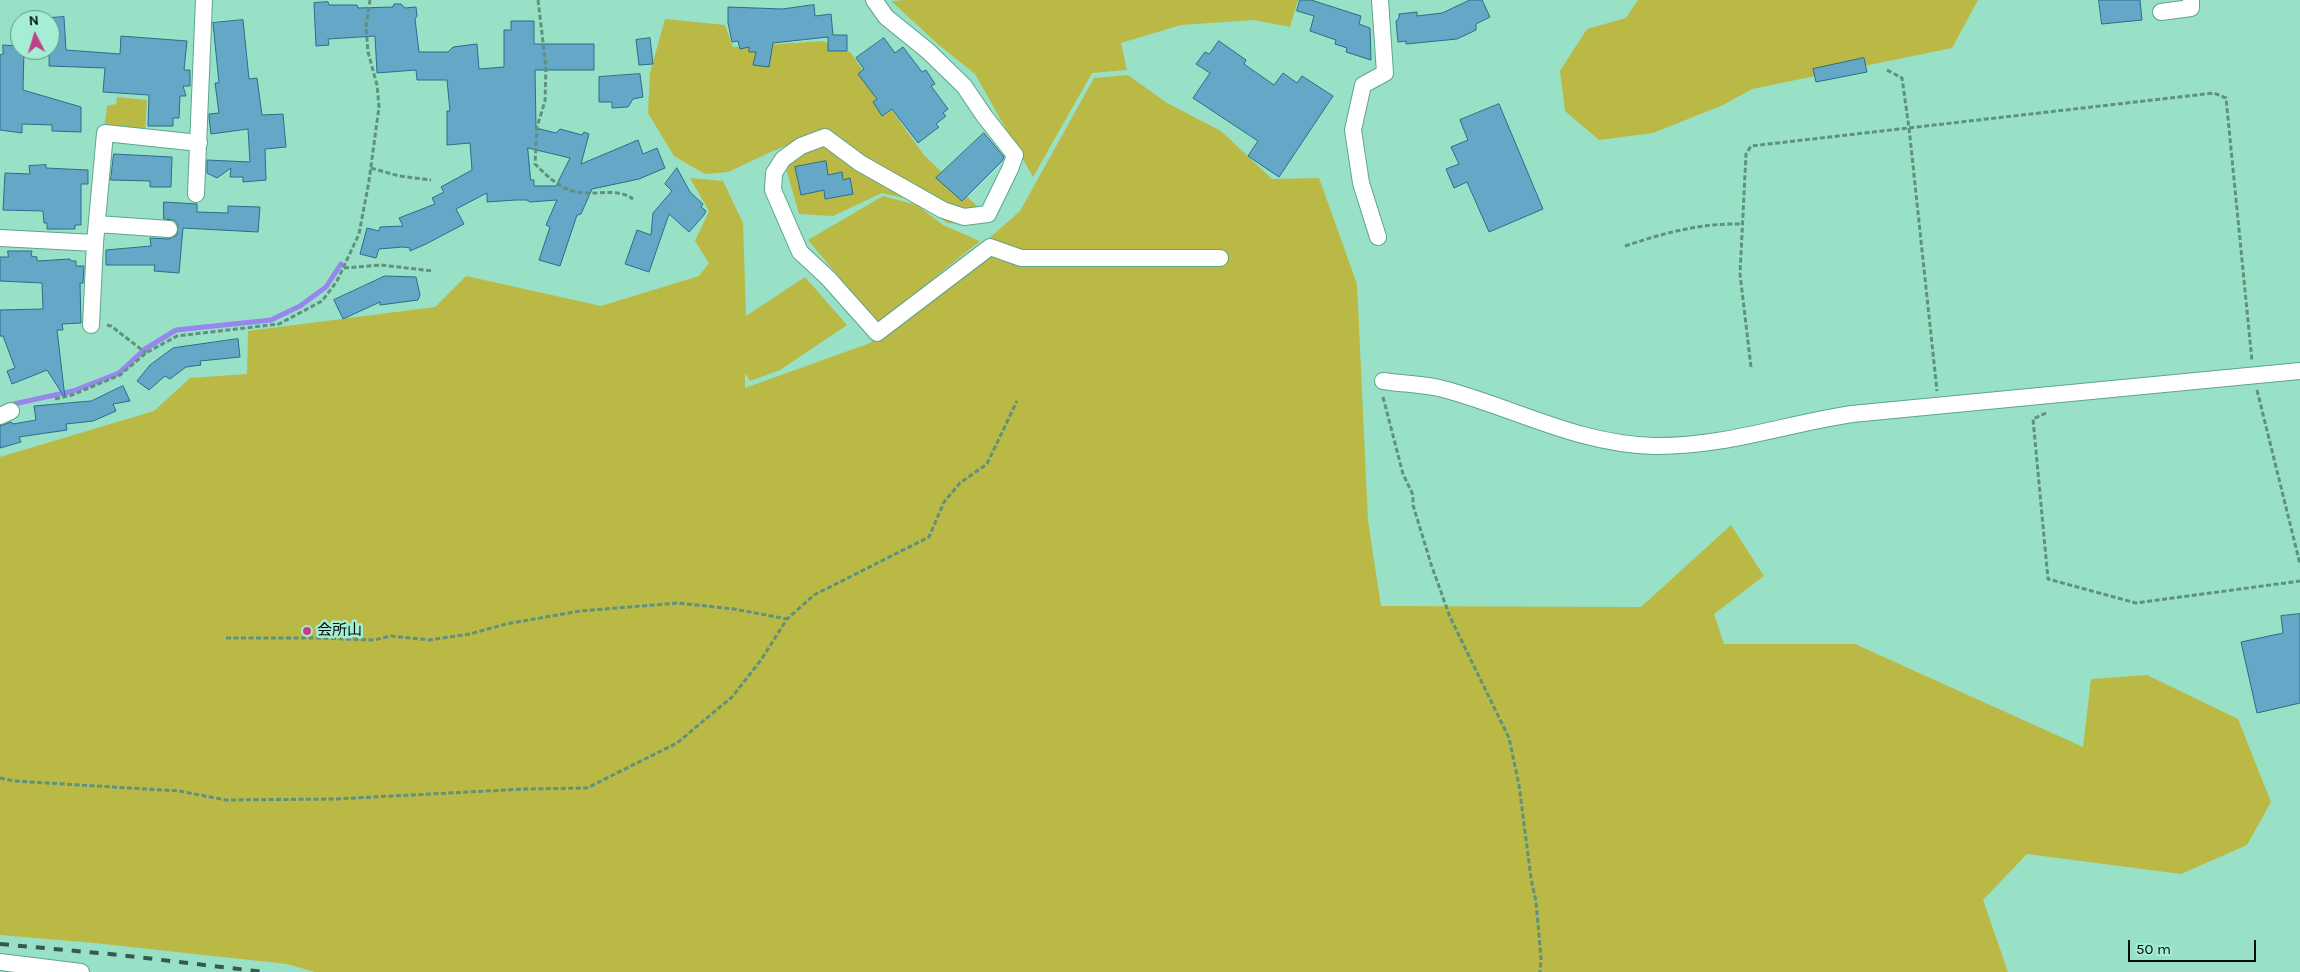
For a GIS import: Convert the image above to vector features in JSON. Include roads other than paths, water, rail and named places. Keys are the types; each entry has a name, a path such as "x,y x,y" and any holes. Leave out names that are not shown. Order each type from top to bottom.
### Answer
{"street":[{"path":"196,194 204,0"},
{"path":"874,0 886,17 928,51 964,86 985,118 1015,155 988,214 964,217 943,210 908,191 860,163 825,137 801,146 784,159 774,173 773,190 800,252 828,278 877,332 990,247 1022,258 1220,258"},
{"path":"1378,237 1360,183 1354,130 1363,85 1385,73 1380,0"},
{"path":"2161,12 2191,8 2191,0"},
{"path":"91,325 95,243 105,133 199,143"},
{"path":"97,224 169,229"},
{"path":"0,238 95,243"},
{"path":"1383,381 1442,389 1552,427 1602,439 1654,446 1728,440 1760,435 1815,420 1852,414 2300,370"},
{"path":"0,962 81,972"}],"waterway":[{"path":"14,404 73,391 119,373 145,349 176,330 271,320 300,306 326,287 341,264"}],"railway":[{"path":"0,944 120,955 264,972"}],"place":[{"name":"会所山","path":"307,631"}]}
